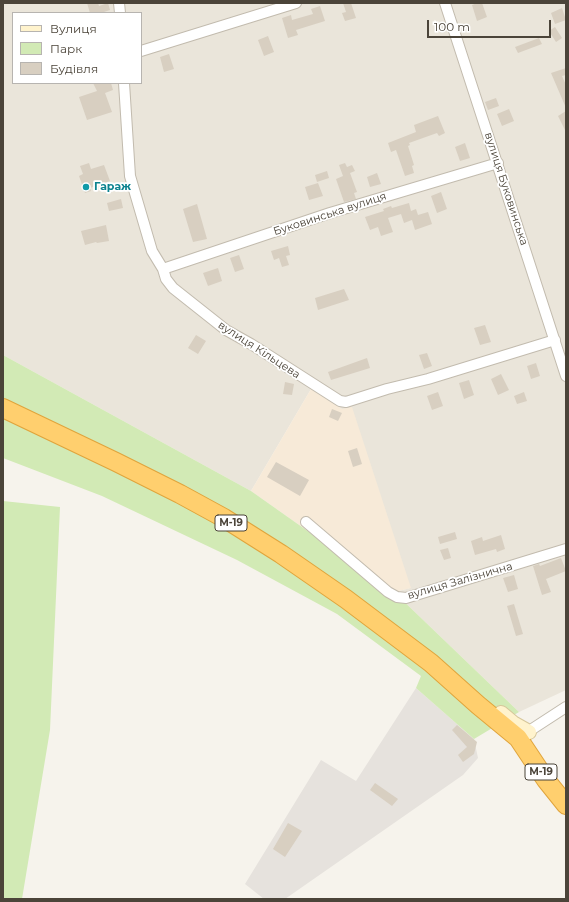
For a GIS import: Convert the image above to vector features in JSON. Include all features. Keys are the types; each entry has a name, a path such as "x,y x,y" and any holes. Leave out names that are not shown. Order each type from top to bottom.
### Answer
{"highway":[{"name":"М-19","path":"8,411 116,462 224,518 281,554 346,599 431,663 478,705 523,735 546,780 566,805"}],"street":[{"path":"142,51 296,3"},
{"name":"вулиця Буковинська","path":"445,3 566,376"},
{"name":"вулиця Кільцева","path":"124,84 130,176 152,251 163,269 166,279 173,288 226,330 251,344 340,401 346,402 387,389 428,379 555,340"},
{"name":"Буковинська вулиця","path":"163,269 330,213 498,163"},
{"name":"вулиця Залізнична","path":"306,522 388,592 397,597 406,598 566,549"},
{"path":"523,735 566,707"}],"shaded area":[{"path":"3,3 566,3 566,690 519,712 394,592 410,588 342,409 311,389 251,491 3,355"},
{"path":"311,389 342,409 352,407 411,588 394,592 251,491"},
{"path":"416,688 474,739 478,758 463,775 285,899 264,899 245,884 321,760 356,781"}],"green space":[{"path":"3,355 251,491 394,592 519,712 474,739 416,688 421,676 337,614 237,560 102,496 3,458"},
{"path":"3,501 60,507 50,730 22,899 3,899"}],"building":[{"path":"87,3 98,3 99,6 108,3 110,10 104,12 90,12"},
{"path":"343,3 351,3 356,18 345,21 342,13 346,12"},
{"path":"482,3 487,17 477,21 472,5"},
{"path":"320,6 325,21 296,30 298,35 288,38 282,18 291,15 292,20 313,14 311,9"},
{"path":"562,8 566,20 555,24 551,13"},
{"path":"555,27 562,38 556,42 549,31"},
{"path":"268,36 274,52 264,56 258,40"},
{"path":"539,38 542,44 518,53 515,47"},
{"path":"169,54 174,69 164,72 160,57"},
{"path":"566,68 566,75 562,76 566,85 566,108 551,73"},
{"path":"94,84 111,84 113,90 105,93 112,112 87,120 79,97 97,91"},
{"path":"496,98 499,106 488,110 485,102"},
{"path":"509,109 514,121 502,126 497,114"},
{"path":"566,111 566,132 558,116"},
{"path":"438,116 445,133 439,136 437,133 409,143 410,145 408,146 414,165 412,166 414,173 405,176 396,150 391,152 388,143 416,132 414,125"},
{"path":"465,143 470,158 460,161 455,147"},
{"path":"89,163 91,169 104,165 110,181 90,188 91,191 85,193 79,176 83,174 80,166"},
{"path":"345,163 347,167 352,165 355,171 350,173 357,192 354,193 356,199 344,202 336,179 343,176 339,165"},
{"path":"327,171 329,178 317,182 315,175"},
{"path":"377,173 381,184 370,187 367,177"},
{"path":"318,183 323,196 309,200 305,187"},
{"path":"441,192 447,209 437,213 431,196"},
{"path":"121,199 123,208 109,211 107,203"},
{"path":"409,203 411,211 416,209 418,215 428,212 432,224 415,230 412,220 404,223 401,214 388,218 393,232 381,236 378,227 370,230 365,217 384,211 383,209 391,206 392,208"},
{"path":"197,204 207,239 193,242 183,209"},
{"path":"106,225 109,241 85,245 81,231"},
{"path":"288,246 290,255 286,256 289,265 282,267 279,258 274,260 271,251"},
{"path":"239,255 244,269 235,272 230,258"},
{"path":"218,268 222,281 208,286 203,273"},
{"path":"344,289 349,300 318,310 315,298"},
{"path":"485,325 491,342 480,345 474,328"},
{"path":"196,335 206,341 198,354 188,348"},
{"path":"427,353 432,366 424,369 419,355"},
{"path":"367,358 370,368 331,380 328,372"},
{"path":"536,363 540,376 531,379 527,366"},
{"path":"501,374 509,390 498,395 491,379"},
{"path":"469,380 474,395 464,399 459,383"},
{"path":"285,382 294,384 292,395 283,394"},
{"path":"438,392 443,406 432,410 427,396"},
{"path":"524,392 527,401 517,404 514,396"},
{"path":"332,409 342,413 338,421 329,417"},
{"path":"357,448 362,464 353,467 348,451"},
{"path":"276,462 309,480 300,496 267,477"},
{"path":"455,532 457,539 440,544 438,537"},
{"path":"501,535 505,549 497,552 496,549 475,555 471,541 482,537 483,541"},
{"path":"448,548 451,558 444,560 440,550"},
{"path":"561,558 566,571 546,579 551,592 542,595 533,566 539,564 540,566"},
{"path":"514,575 518,589 508,592 503,578"},
{"path":"514,604 523,634 516,636 507,606"},
{"path":"457,725 477,742 474,754 463,762 458,755 467,747 452,730"},
{"path":"375,783 398,799 392,806 370,790"},
{"path":"288,823 302,831 285,857 273,849"}],"place":[{"name":"Гараж","path":"86,187"}]}
